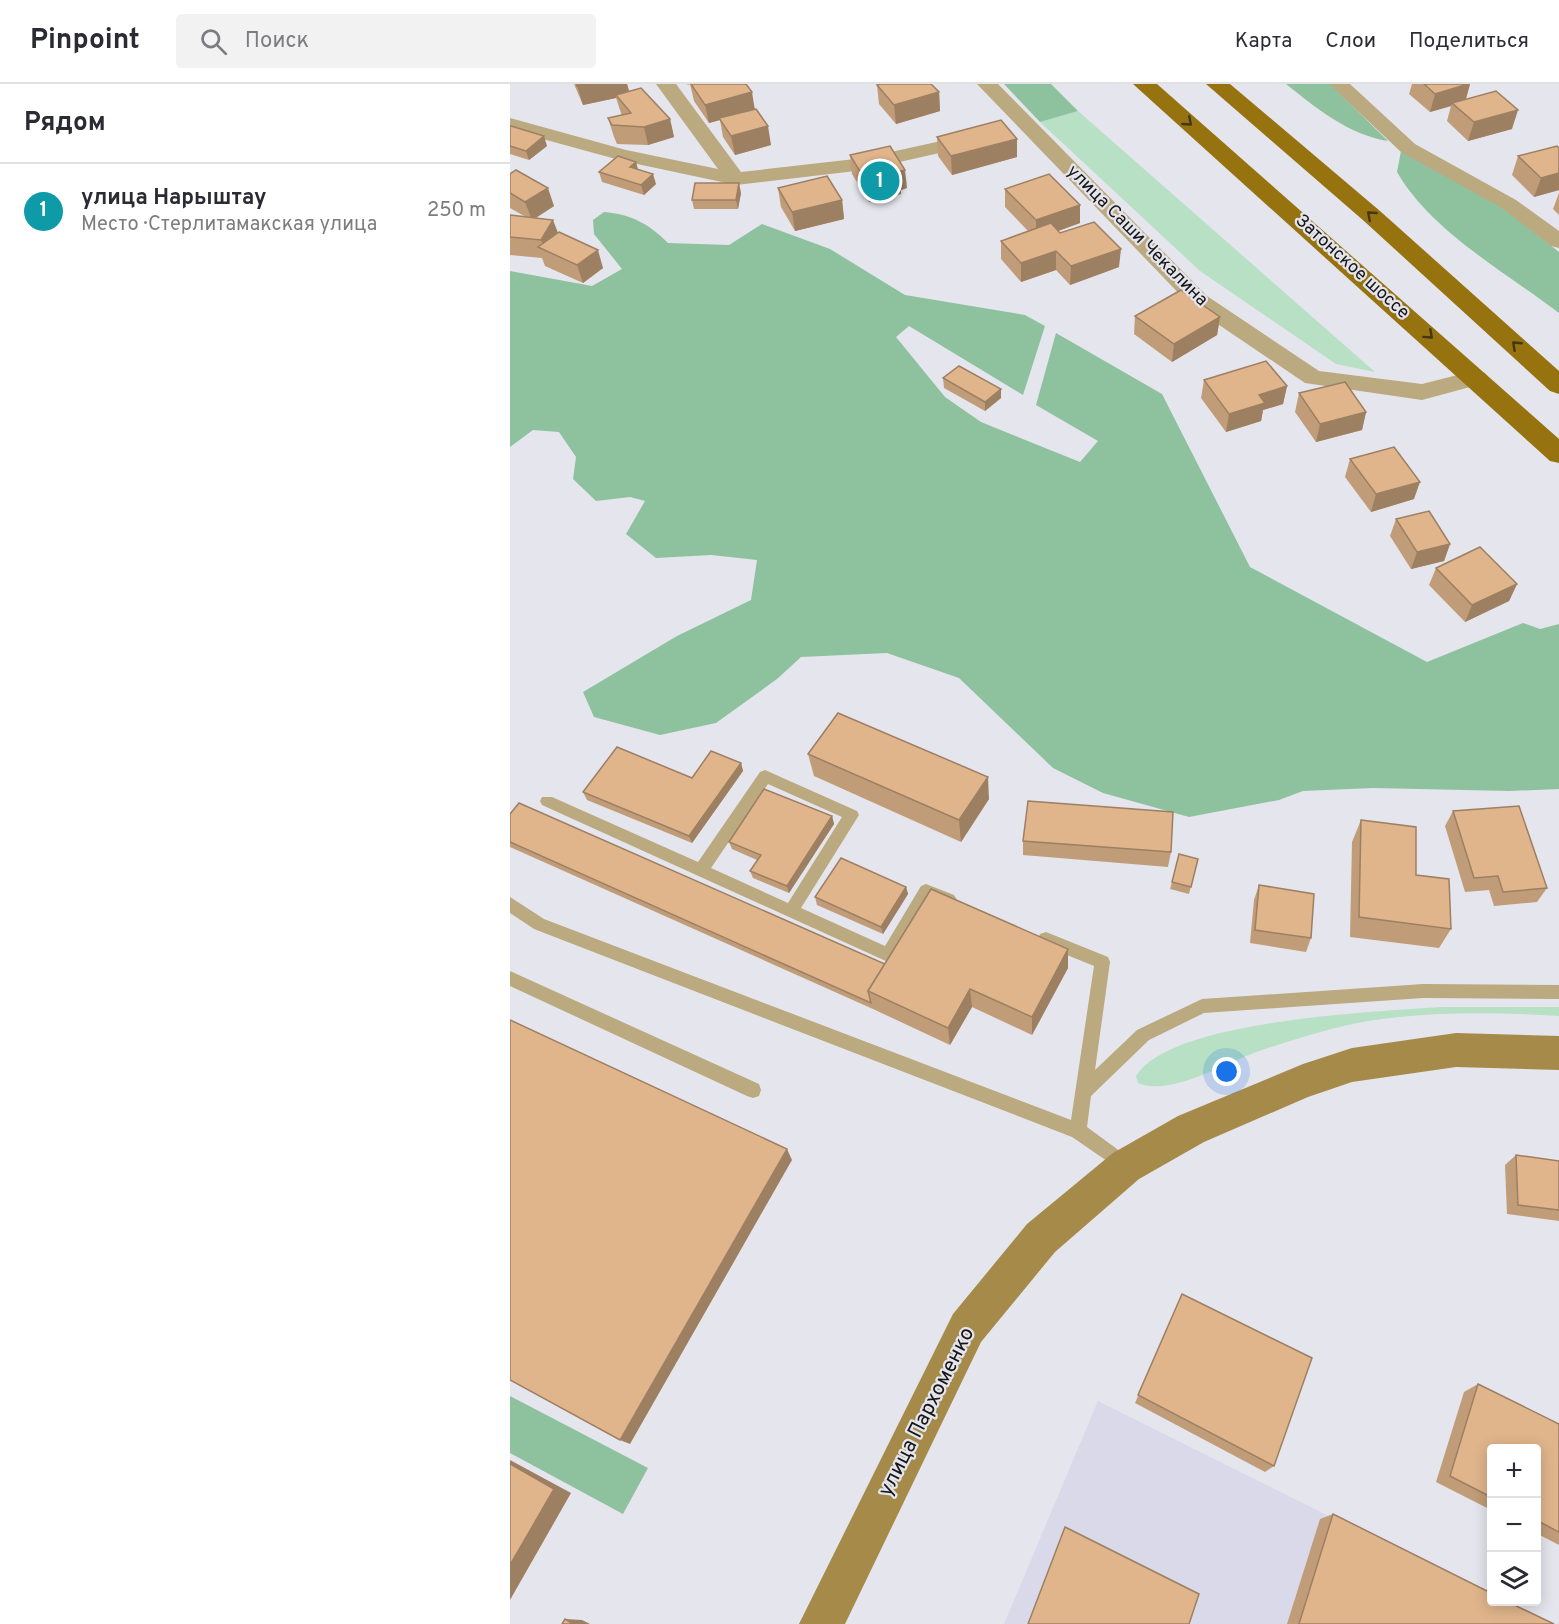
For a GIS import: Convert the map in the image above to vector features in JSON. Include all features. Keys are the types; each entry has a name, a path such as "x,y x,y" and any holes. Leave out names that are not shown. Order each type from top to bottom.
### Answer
{"main road":[{"name":"Затонское шоссе","path":"1144,84 1477,378 1559,454"},
{"path":"1217,84 1372,216 1559,385"},
{"name":"улица Пархоменко","path":"821,1624 967,1328 1041,1238 1126,1166 1202,1125 1304,1081 1352,1065 1456,1050 1553,1051"}],"street":[{"path":"666,84 736,179"},
{"name":"улица Саши Чекалина","path":"987,84 1199,301 1313,378 1422,392 1477,378"},
{"path":"1339,84 1408,148 1509,204 1559,241"},
{"path":"510,124 623,155 736,179 864,164 1029,128"}],"lane":[{"path":"701,870 765,776 852,815 791,911"},
{"path":"548,801 888,955 926,891 959,904"},
{"path":"510,904 539,924 1078,1131 1126,1166"},
{"path":"1036,935 1102,962 1078,1131"},
{"path":"510,978 753,1090"},
{"path":"1082,1094 1143,1035 1202,1006 1423,991 1559,992"}],"shaded area":[{"path":"1098,1401 1487,1595 1487,1606 1501,1606 1546,1624 1004,1624"}],"green space":[{"path":"1004,84 1051,84 1078,111 1040,122"},
{"path":"1286,84 1330,84 1388,141 1346,127"},
{"path":"1078,111 1375,372 1336,364 1200,271 1040,122"},
{"path":"1401,151 1503,207 1559,252 1559,313 1470,249 1429,213 1397,172"},
{"path":"604,212 623,215 639,221 654,230 668,243 729,245 762,224 830,249 905,295 1025,315 1045,326 1023,395 909,326 896,337 945,397 981,422 1080,462 1098,441 1036,405 1056,333 1162,394 1250,567 1427,662 1523,623 1540,629 1559,624 1559,789 1509,791 1373,788 1303,791 1279,800 1189,817 1103,793 1053,768 959,678 887,653 801,657 777,679 716,723 660,735 594,717 583,692 677,636 751,600 757,560 711,555 656,558 626,534 645,501 630,497 596,501 573,479 576,457 559,432 533,430 510,447 510,271 592,286 622,269 594,234 593,220"},
{"path":"1439,1007 1559,1007 1559,1016 1464,1013 1415,1015 1368,1021 1328,1030 1262,1050 1183,1082 1152,1086 1138,1083 1136,1076 1156,1057 1189,1042 1230,1031 1324,1016"},
{"path":"510,1396 648,1468 623,1514 510,1453"}],"building":[{"path":"691,84 746,84 752,92 705,105"},
{"path":"931,84 939,92 894,105 877,85"},
{"path":"1424,84 1468,84 1435,94"},
{"path":"641,88 670,119 644,127 612,125 608,118 631,113 616,95"},
{"path":"1496,91 1518,110 1474,122 1452,103"},
{"path":"756,109 768,126 731,136 719,118"},
{"path":"1001,120 1017,139 951,156 937,137"},
{"path":"510,126 544,136 526,151 510,146"},
{"path":"890,146 905,170 897,172 899,175 867,183 850,155"},
{"path":"1557,146 1559,148 1559,173 1541,178 1518,156"},
{"path":"618,156 636,162 630,167 653,174 641,185 599,172"},
{"path":"516,170 548,188 525,202 510,193 510,174"},
{"path":"1049,174 1080,205 1036,220 1005,189"},
{"path":"827,176 842,200 792,212 778,188"},
{"path":"695,183 739,183 736,200 692,200"},
{"path":"510,215 553,220 541,240 510,237"},
{"path":"1094,222 1121,249 1071,266 1056,251 1021,263 1001,241 1051,223 1060,233"},
{"path":"559,232 598,250 577,265 538,247"},
{"path":"1181,290 1220,317 1174,344 1135,316"},
{"path":"1266,361 1287,386 1259,395 1265,403 1229,414 1204,380"},
{"path":"959,366 1001,389 985,402 943,378"},
{"path":"1345,382 1366,412 1320,424 1299,393"},
{"path":"1394,447 1420,482 1376,494 1350,459"},
{"path":"1429,511 1450,544 1417,552 1396,519"},
{"path":"1480,547 1517,584 1472,605 1436,568"},
{"path":"838,713 988,777 959,820 808,754"},
{"path":"617,747 692,778 711,751 741,763 689,836 583,792"},
{"path":"764,789 832,816 787,886 750,871 761,855 729,842"},
{"path":"1028,801 1173,812 1171,852 1023,841"},
{"path":"519,803 885,964 868,991 871,1003 510,842 510,814"},
{"path":"1519,806 1547,888 1503,892 1498,876 1474,878 1453,811"},
{"path":"1361,820 1416,827 1416,875 1449,879 1451,929 1359,917"},
{"path":"1179,854 1198,859 1191,887 1172,882"},
{"path":"841,858 906,887 881,927 815,897"},
{"path":"1259,885 1314,894 1311,938 1255,930"},
{"path":"931,889 1068,949 1032,1017 970,989 948,1028 868,991"},
{"path":"510,1020 787,1149 620,1440 510,1380"},
{"path":"1516,1155 1559,1161 1559,1210 1518,1205"},
{"path":"1182,1294 1312,1358 1274,1466 1138,1395"},
{"path":"1478,1384 1559,1424 1559,1532 1541,1523 1541,1444 1487,1444 1487,1495 1450,1476"},
{"path":"510,1464 554,1489 510,1565"},
{"path":"1333,1514 1487,1591 1487,1606 1516,1606 1554,1624 1299,1624"},
{"path":"1065,1527 1199,1594 1189,1624 1028,1624"},
{"path":"565,1619 573,1624 562,1624"}],"place":[{"name":"улица Нарыштау","path":"880,181"}]}
